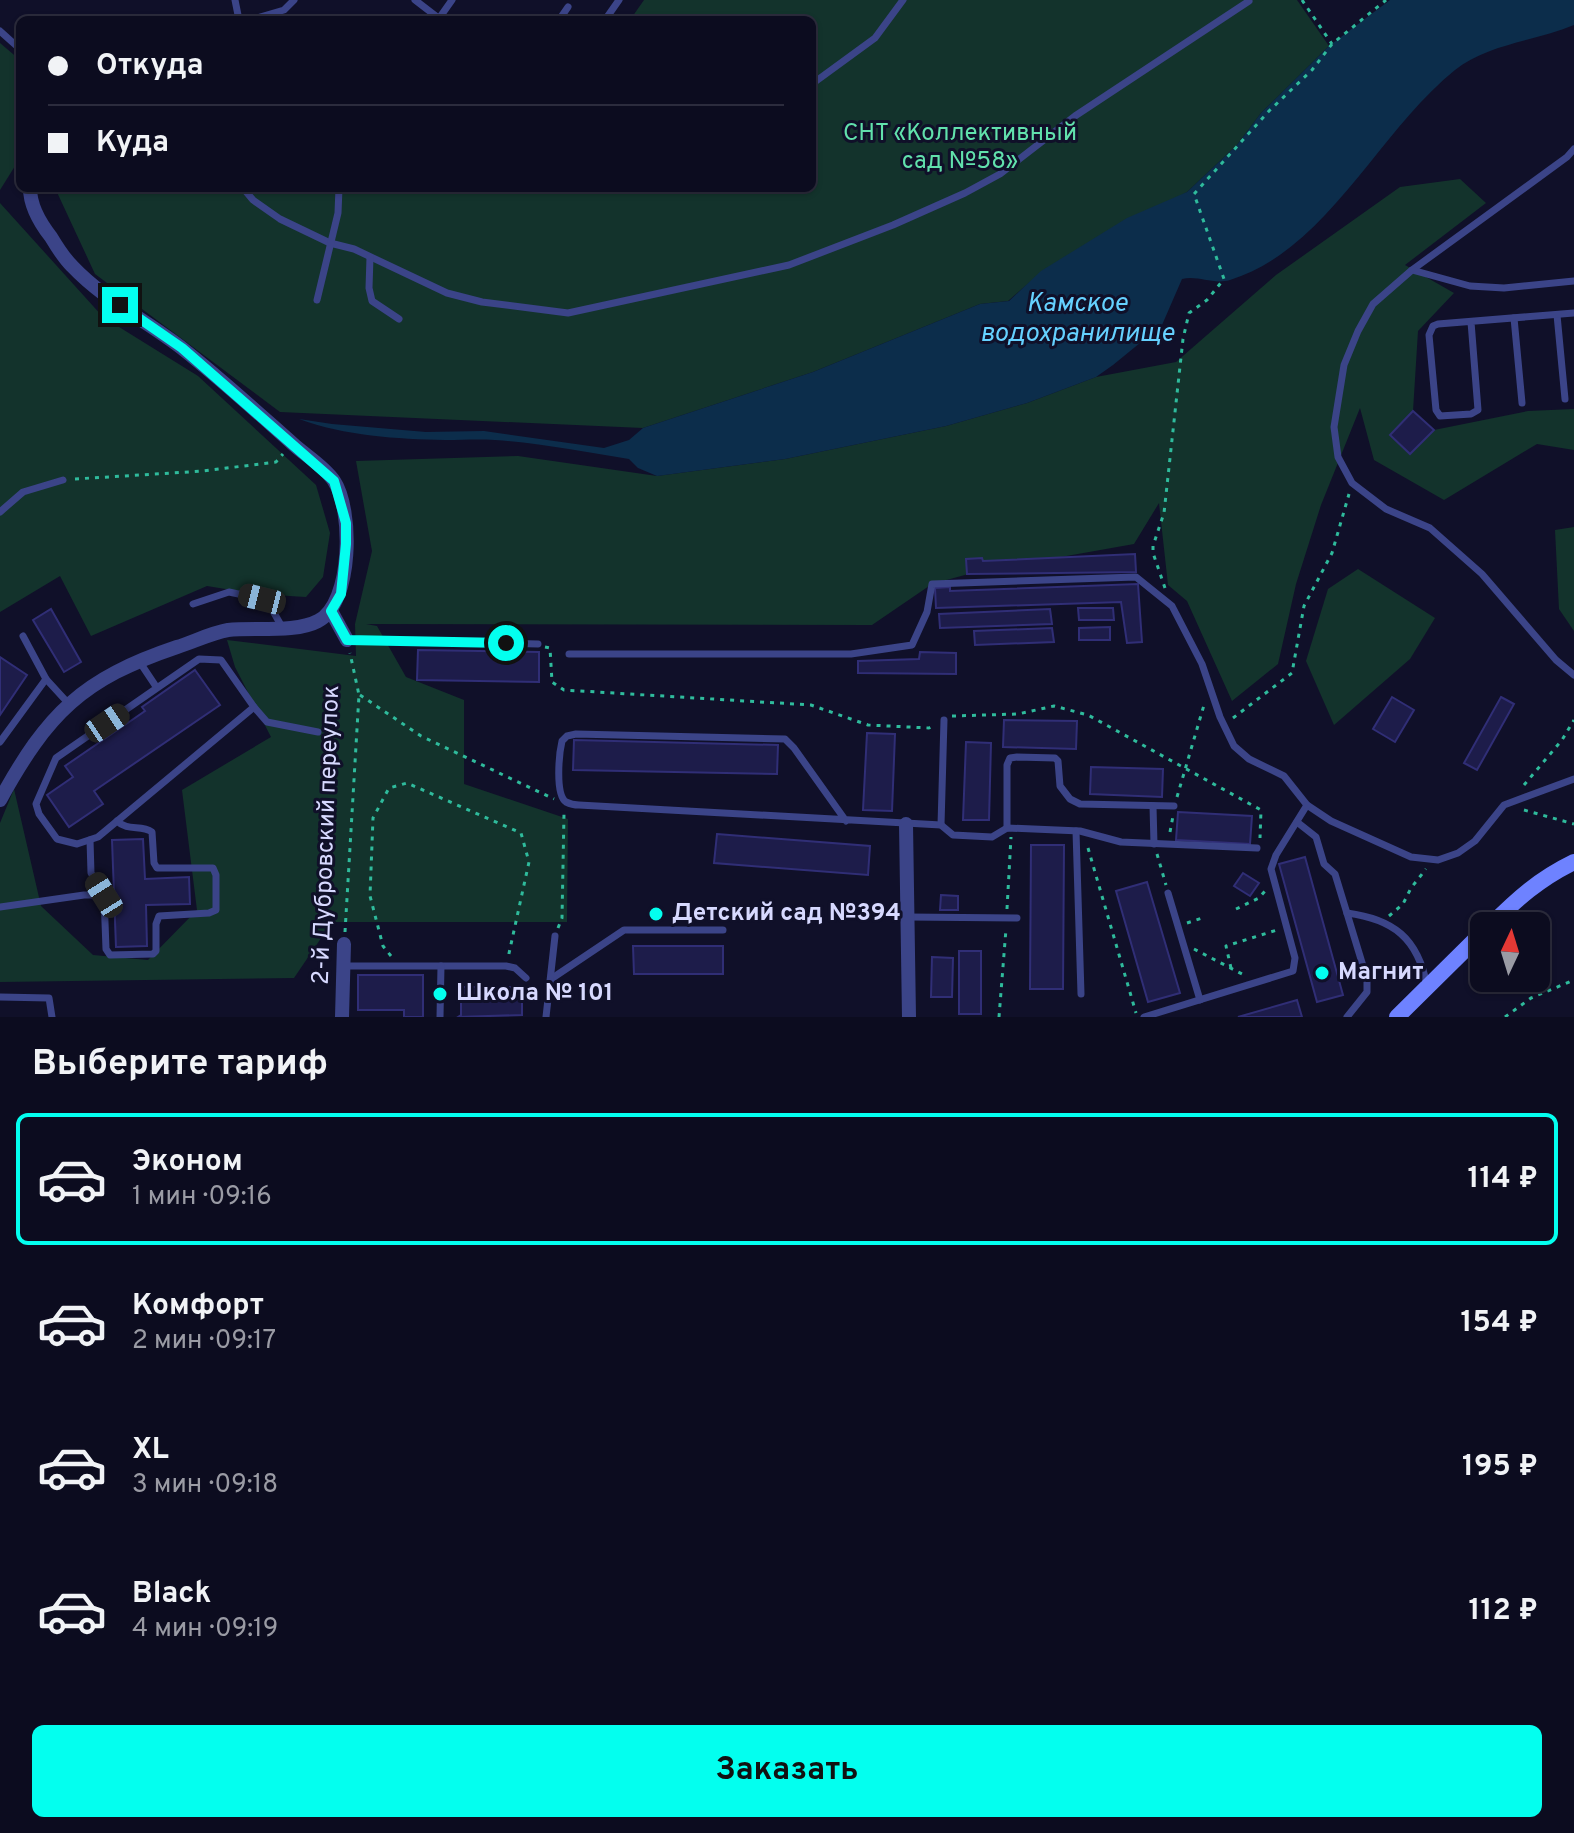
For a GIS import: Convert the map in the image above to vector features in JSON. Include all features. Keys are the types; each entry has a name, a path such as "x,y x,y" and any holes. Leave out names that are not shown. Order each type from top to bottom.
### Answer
{"main road":[{"path":"1505,912 1546,875 1574,862"},
{"path":"1397,1017 1470,945"}],"street":[{"path":"0,800 19,765 68,703 104,677 139,661 225,631 318,621 331,611 341,594 345,566 346,523 334,481 182,348 100,291 70,265 39,221 31,192"},
{"path":"331,611 347,640"},
{"path":"906,824 909,1017"},
{"name":"2-й Дубровский переулок","path":"342,1017 344,944"}],"lane":[{"path":"264,16 284,10 294,0"},
{"path":"415,0 436,16"},
{"path":"816,81 875,38 903,0"},
{"path":"246,192 280,219 447,293 482,302 568,313 789,265 965,193 1000,174 1075,116 1249,1"},
{"path":"562,16 568,7"},
{"path":"0,31 16,45"},
{"path":"1574,149 1570,159 1412,270 1373,304 1344,365 1334,427 1338,457 1352,483 1386,509 1430,528 1482,574 1556,660 1574,675"},
{"path":"317,300 338,213 339,192"},
{"path":"370,257 369,288 372,301 399,319"},
{"path":"1412,270 1470,286 1504,288 1574,281"},
{"path":"1471,322 1478,410 1471,414 1440,416 1436,410 1430,329 1438,324 1574,313"},
{"path":"1557,315 1565,399"},
{"path":"1514,318 1522,403"},
{"path":"0,512 23,492 63,480"},
{"path":"569,654 851,654 912,645 927,612 932,584 1136,577 1172,606 1202,664 1234,746 1249,759 1284,776 1307,805 1331,821 1411,857 1438,860 1458,853 1475,841 1504,805 1574,779"},
{"path":"193,604 229,592 262,599 269,604 282,627"},
{"path":"23,636 46,679 68,703"},
{"path":"347,640 538,644"},
{"path":"254,707 98,837 77,844 57,839 39,814 37,799 56,758 199,659 221,660 267,722 318,732"},
{"path":"139,661 157,688"},
{"path":"0,742 46,679"},
{"path":"941,825 944,720"},
{"path":"846,821 785,739 576,734 562,741 559,789 563,799 569,803 846,821 941,825 953,835 992,837 1007,828 1080,832 1121,842 1258,848"},
{"path":"1007,828 1007,765 1010,758 1017,757 1055,758 1058,761 1060,786 1064,793 1080,804 1174,806"},
{"path":"1144,1017 1287,974 1296,965 1274,882 1272,862 1307,805"},
{"path":"1153,806 1154,844"},
{"path":"90,840 91,873 104,895 106,949 110,955 153,954 156,951 159,916 214,912 217,907 213,868 157,868 152,832 146,828 125,828 117,821"},
{"path":"1297,822 1316,837 1324,864 1335,874 1368,986 1347,1017"},
{"path":"1080,832 1081,994"},
{"path":"1168,893 1200,1000"},
{"path":"0,907 104,895"},
{"path":"1347,913 1385,921 1402,935 1417,955 1427,988"},
{"path":"908,917 1017,918"},
{"path":"551,979 624,930 723,930"},
{"path":"546,1017 555,936"},
{"path":"343,966 506,966 515,968 526,978"},
{"path":"440,1017 441,966"},
{"path":"0,997 49,998 52,1017"}],"path":[{"path":"1302,0 1332,44"},
{"path":"1172,606 1153,546 1164,513 1183,339 1189,313 1207,300 1224,279 1194,194 1269,111 1312,70 1332,44 1386,0"},
{"path":"63,480 203,471 276,462 293,444"},
{"path":"1224,725 1292,673 1304,606 1332,553 1352,483"},
{"name":"2-й Дубровский переулок","path":"344,944 359,695 347,640"},
{"path":"538,644 550,648 552,682 564,690 811,705 868,725 929,728 954,714 1018,714 1054,706 1088,715 1261,810 1258,848"},
{"path":"1169,844 1174,806 1210,686"},
{"path":"359,695 421,736 564,804 562,918 555,936"},
{"path":"1574,720 1545,762 1504,805 1574,824"},
{"path":"399,966 383,946 370,896 373,818 389,788 407,783 521,833 529,862 506,966"},
{"path":"1080,832 1137,1017"},
{"path":"1154,844 1168,893"},
{"path":"1385,921 1403,904 1415,881 1432,861 1438,860"},
{"path":"1236,909 1259,898 1274,882"},
{"path":"1178,927 1202,918"},
{"path":"1231,968 1226,946 1287,927"},
{"path":"1183,943 1258,983"},
{"path":"1505,1017 1531,998 1574,980"}],"green space":[{"name":"СНТ «Коллективный сад №58»","path":"644,0 1297,0 1329,46 1261,113 1237,145 1187,192 1030,282 1008,301 980,304 813,372 643,428 280,412 95,274 57,192 816,192 816,16 633,16"},
{"path":"0,43 16,57 16,164 0,190"},
{"path":"1460,179 1486,203 1405,265 1454,293 1418,331 1413,411 1390,436 1410,454 1434,430 1528,411 1574,409 1574,450 1537,444 1444,500 1374,460 1360,408 1321,505 1296,584 1278,664 1232,701 1187,601 1168,585 1159,503 1134,544 972,573 932,584 872,625 366,624 377,626 406,677 464,700 464,784 568,819 567,922 332,922 294,978 0,982 0,823 14,789 41,906 93,955 148,960 197,910 182,790 271,737 235,667 227,640 356,656 355,624 372,551 356,461 518,456 657,476 785,459 946,426 1027,403 1096,377 1176,362 1276,275 1400,187"},
{"path":"0,203 103,317 198,376 316,485 330,533 323,577 306,597 256,594 207,586 91,636 60,576 0,612"},
{"path":"1574,527 1574,631 1559,609 1555,530"},
{"path":"1358,569 1435,618 1410,659 1334,725 1306,661 1328,589"}],"water":[{"name":"Камское водохранилище","path":"1390,0 1574,0 1574,25 1482,54 1455,70 1427,96 1323,217 1295,243 1264,265 1230,280 1182,279 1162,325 1096,377 1027,403 946,426 785,459 657,476 638,468 629,459 562,448 495,440 371,436 299,419 426,432 484,431 604,448 629,440 643,428 813,372 980,304 1009,301 1041,271 1127,218 1187,192 1237,145 1261,113 1329,46"}],"building":[{"path":"1413,411 1434,430 1410,454 1390,435"},
{"path":"1135,554 1136,572 967,574 966,559 982,558 983,561"},
{"path":"1138,584 1142,642 1127,643 1121,602 936,608 935,588 950,587 950,591"},
{"path":"1078,608 1113,608 1114,620 1079,620"},
{"path":"51,609 81,662 64,672 33,620"},
{"path":"1050,609 1052,624 940,628 939,614"},
{"path":"1110,627 1110,640 1079,640 1079,628"},
{"path":"1052,628 1054,642 975,645 974,631"},
{"path":"418,650 539,652 539,682 417,680"},
{"path":"920,652 956,653 956,674 858,673 858,661 919,659"},
{"path":"0,657 27,675 0,715"},
{"path":"195,670 220,705 94,791 103,804 69,827 47,795 73,777 65,766 145,711 142,707"},
{"path":"1392,697 1414,710 1395,742 1373,729"},
{"path":"1501,697 1514,704 1477,770 1464,763"},
{"path":"1004,720 1077,721 1076,749 1003,747"},
{"path":"867,733 895,734 892,811 863,810"},
{"path":"574,740 778,745 777,774 573,770"},
{"path":"966,742 991,743 989,820 963,820"},
{"path":"1091,767 1163,769 1162,797 1090,794"},
{"path":"1178,812 1252,816 1250,844 1176,840"},
{"path":"717,834 870,846 868,875 714,863"},
{"path":"143,839 145,879 189,877 190,904 146,905 147,946 116,947 112,840"},
{"path":"1031,845 1064,845 1063,989 1030,989"},
{"path":"1305,857 1343,995 1317,1002 1279,864"},
{"path":"1243,873 1259,883 1250,896 1234,886"},
{"path":"1147,882 1180,993 1148,1002 1116,891"},
{"path":"941,895 958,896 958,910 940,910"},
{"path":"633,946 723,946 723,974 634,974"},
{"path":"959,951 981,951 981,1014 959,1014"},
{"path":"932,957 953,958 952,997 931,997"},
{"path":"358,975 423,975 423,1017 404,1017 404,1010 358,1010"},
{"path":"461,987 522,987 522,1015 458,1017 461,1015"},
{"path":"1297,1000 1302,1017 1238,1017"}],"place":[{"name":"Детский сад №394","path":"656,914"},
{"name":"Магнит","path":"1322,973"},
{"name":"Школа № 101","path":"440,994"}],"route":[{"path":"120,305 182,348 334,481 346,523 346,544 341,594 331,611 347,640 506,643"}]}
